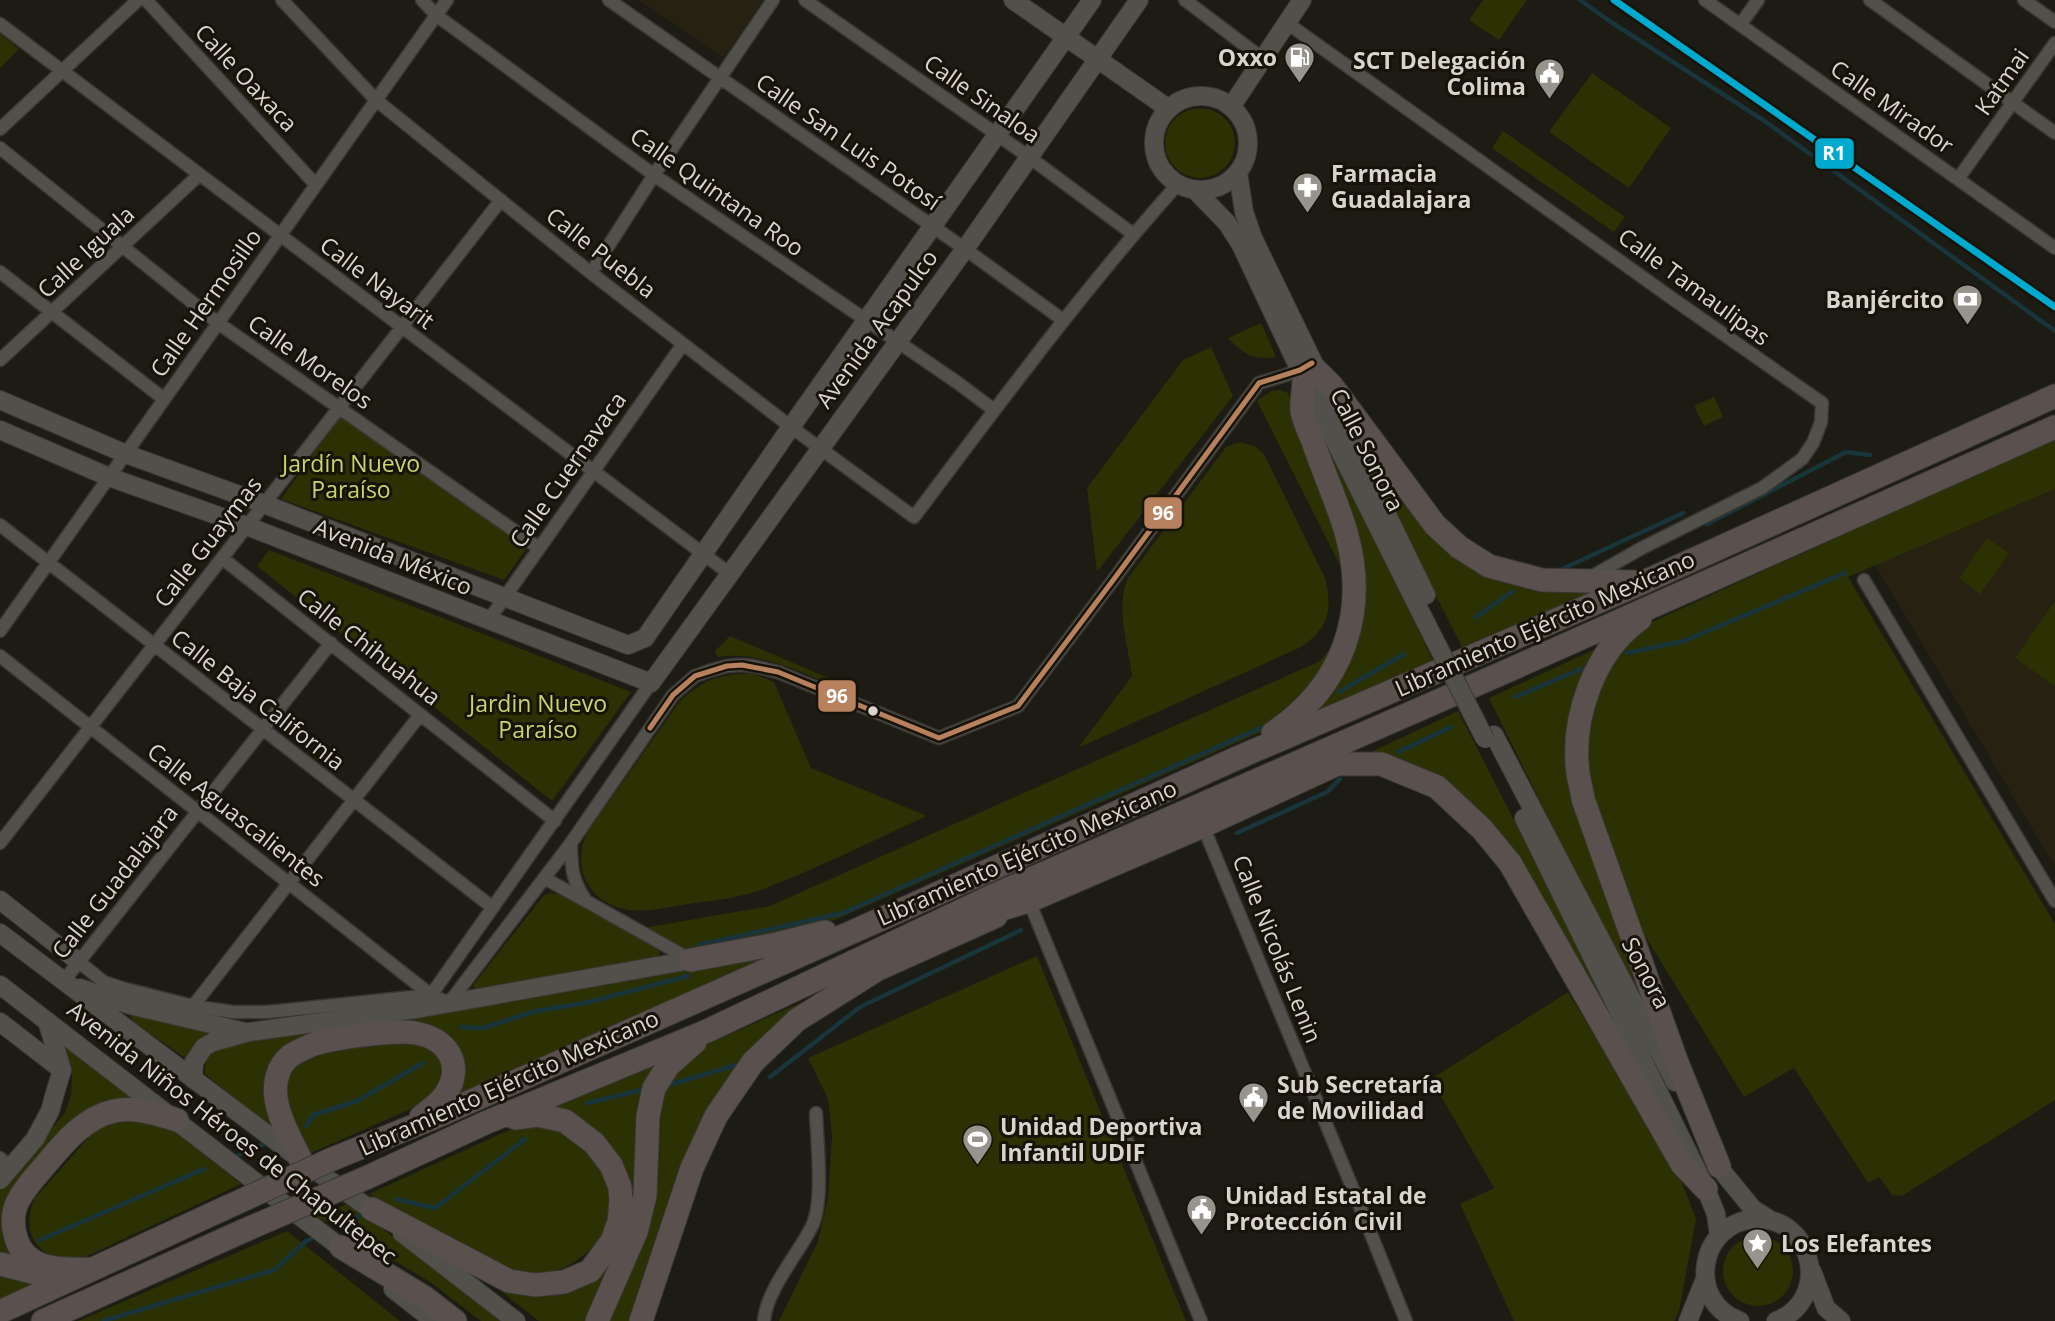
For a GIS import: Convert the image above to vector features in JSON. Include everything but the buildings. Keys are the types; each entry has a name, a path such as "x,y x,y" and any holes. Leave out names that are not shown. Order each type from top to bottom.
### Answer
{"highway":[{"path":"1235,759 1285,725 1307,706 1327,682 1350,633 1355,602 1351,555 1346,532 1302,410 1308,370 1332,386 1435,525 1459,547 1489,566 1542,580 1644,582"},
{"name":"Libramiento Ejército Mexicano","path":"0,1312 330,1160 404,1130 886,917 1235,759 1644,582 2055,396"},
{"name":"Libramiento Ejército Mexicano","path":"43,1321 485,1123 707,1031 1011,888 2055,427"},
{"path":"1669,598 1629,626 1604,657 1589,690 1580,720 1578,772 1583,799 1676,1059 1719,1166"},
{"path":"641,1321 692,1168 716,1116 753,1062 797,1020 878,969 1337,764 1427,706"},
{"path":"1337,764 1381,764 1437,787 1482,829 1510,863 1682,1164 1706,1189"},
{"path":"914,934 1028,901"},
{"path":"691,960 778,944 886,917"},
{"path":"597,1321 636,1232 645,1196 648,1115 654,1088 668,1066 707,1031"},
{"path":"301,1160 278,1110 276,1077 282,1064 290,1056 314,1044 370,1035 414,1032 432,1037 449,1050 453,1062 453,1076 449,1088 435,1105 404,1130"},
{"path":"93,1269 51,1268 32,1261 23,1254 13,1229 13,1216 18,1202 57,1150 97,1116 111,1111 139,1109 177,1120"},
{"path":"372,1209 509,1281 535,1285 564,1282 590,1271 612,1241 619,1222 620,1187 611,1165 594,1143 565,1121 538,1115 485,1123"},
{"path":"341,1247 424,1297 455,1321"},
{"path":"0,1264 67,1282"}],"street":[{"path":"0,129 138,0"},
{"name":"Calle Oaxaca","path":"146,0 316,185"},
{"name":"Calle Puebla","path":"282,0 376,100 591,273 821,450 914,517 994,410"},
{"name":"Calle Quintana Roo","path":"422,0 436,15 654,175 994,410"},
{"name":"Calle Hermosillo","path":"0,631 447,0"},
{"name":"Calle San Luis Potosí","path":"609,0 1063,320"},
{"path":"591,273 773,0"},
{"name":"Calle Sinaloa","path":"804,0 1029,157 1133,234"},
{"path":"1013,0 1169,109 1180,101 1193,97 1219,100 1230,107 1302,0"},
{"name":"Avenida Acapulco","path":"645,638 1091,0"},
{"name":"Avenida Acapulco","path":"651,683 965,249 1139,0"},
{"path":"1185,0 1263,59"},
{"name":"Calle Mirador","path":"1705,0 2055,248"},
{"path":"1740,25 1758,0"},
{"path":"1870,0 2055,133"},
{"path":"2024,0 2055,22"},
{"name":"Calle Tamaulipas","path":"1287,23 1822,403 1821,422 1813,443 1792,466 1762,488 1642,548 1583,582"},
{"name":"Calle Nayarit","path":"0,24 730,574"},
{"name":"Katmai","path":"1958,179 2055,43"},
{"name":"Calle Sonora","path":"1230,107 1247,131 1248,146 1238,173 1244,212 1308,370"},
{"name":"Calle Sonora","path":"1169,109 1160,120 1155,134 1154,148 1158,162 1166,174 1186,187 1227,223 1241,245 1308,370 1489,737"},
{"name":"Calle Morelos","path":"0,148 218,323 539,548"},
{"path":"994,410 1133,234 1186,187 1211,189 1226,183 1238,173"},
{"name":"Calle Iguala","path":"0,360 199,175"},
{"name":"Calle Guaymas","path":"0,843 501,200"},
{"path":"0,272 164,399"},
{"name":"Calle Cuernavaca","path":"488,621 683,344"},
{"path":"449,1003 571,843 673,695 695,676 727,666 742,665 778,672 939,738 1018,706 1259,383 1308,370"},
{"name":"Avenida México","path":"0,400 125,454 264,504 628,645 645,638"},
{"name":"Avenida México","path":"0,430 109,477 247,526 651,683"},
{"name":"Calle Baja California","path":"0,525 492,907"},
{"name":"Calle Chihuahua","path":"222,558 555,821"},
{"path":"1864,580 2055,901"},
{"name":"Calle Guadalajara","path":"63,982 331,643"},
{"name":"Calle Aguascalientes","path":"0,656 431,995 449,1003"},
{"path":"63,982 130,1005 188,1012 247,1013 431,995 651,683"},
{"path":"188,1012 420,715"},
{"name":"Sonora","path":"1489,737 1719,1166 1753,1209 1786,1227 1798,1238 1807,1252 1828,1314"},
{"name":"Sonora","path":"1489,737 1706,1189 1716,1214 1718,1236"},
{"name":"Calle Nicolás Lenin","path":"1203,826 1406,1321"},
{"path":"571,843 571,869 577,887 586,901"},
{"path":"544,878 691,960"},
{"path":"0,900 104,982 249,1032"},
{"path":"1028,901 1201,1321"},
{"name":"Avenida Niños Héroes de Chapultepec","path":"0,933 301,1160 372,1209 516,1321"},
{"path":"193,1079 194,1062 204,1047 249,1032 449,1003 691,960"},
{"name":"Avenida Niños Héroes de Chapultepec","path":"0,985 434,1321"},
{"path":"4,1169 36,1139 50,1111 62,1070 47,1021"},
{"path":"0,1022 62,1070"},
{"path":"764,1321 764,1313 777,1285 814,1223 819,1188 816,1113"},
{"path":"1688,1321 1705,1279 1707,1256 1718,1236 1743,1221 1772,1221"},
{"path":"1776,1321 1785,1318 1799,1306 1808,1289 1811,1268"},
{"path":"1705,1279 1708,1291 1722,1314 1740,1321"},
{"path":"1828,1314 1842,1321"}],"shaded area":[{"path":"639,0 763,0 724,58"},
{"path":"2055,489 2055,867 1875,565"}],"green space":[{"path":"1483,0 1527,0 1499,40 1469,20"},
{"path":"0,34 19,49 0,68"},
{"path":"1592,73 1671,128 1629,188 1549,132"},
{"path":"1200,108 1225,118 1235,143 1225,168 1200,178 1175,168 1165,143 1175,118"},
{"path":"1503,131 1625,217 1614,232 1492,148"},
{"path":"1261,323 1276,357 1261,358 1249,355 1228,338"},
{"path":"1211,347 1233,396 1097,572 1087,488 1183,360"},
{"path":"1271,391 1288,393 1343,551 1348,581 1257,401"},
{"path":"1714,397 1723,417 1704,426 1694,406"},
{"path":"1336,399 1425,526 1529,587 1553,592 1593,593 1464,651"},
{"name":"Jardín Nuevo Paraíso","path":"341,415 527,548 504,580 281,499"},
{"path":"1317,418 1435,665 1308,719 1356,644"},
{"path":"2055,438 2055,489 1848,577 2055,924 2055,1100 1902,1196 1892,1195 1879,1177 1868,1183 1794,1068 1744,1097 1639,926 1585,774 1588,719 1605,671 1639,628"},
{"path":"1240,442 1254,446 1264,454 1325,578 1329,600 1323,625 1318,633 1301,647 1078,748 1132,676 1122,614 1128,578 1226,447"},
{"path":"1987,538 2009,553 1980,594 1959,578"},
{"name":"Jardin Nuevo Paraíso","path":"269,550 631,692 552,801 257,566"},
{"path":"2055,601 2055,686 2015,658"},
{"path":"730,636 831,679 828,683 760,659 717,657 715,651"},
{"path":"1341,636 1312,688 1272,727 821,926 686,952 643,928 770,906 1320,661"},
{"path":"1602,646 1569,737 1675,1073 1489,698"},
{"path":"751,673 774,682 811,768 927,816 807,871 745,895 646,910 624,909 604,901 592,891 581,866 581,852 588,831 680,701 712,679"},
{"path":"1458,711 1647,1079 1499,835 1486,819 1458,792 1427,772 1371,752"},
{"path":"544,895 563,895 656,947 660,952 657,958 477,992 473,985"},
{"path":"787,951 449,1100 440,1030 428,1023 407,1021 287,1047 282,1135 205,1074 208,1058 231,1043"},
{"name":"Unidad Deportiva Infantil UDIF","path":"1037,956 1186,1321 779,1321 818,1241 828,1198 832,1136 828,1099 808,1058"},
{"path":"1568,992 1680,1178 1696,1219 1679,1311 1674,1321 1514,1321 1460,1204 1494,1188 1431,1079"},
{"path":"802,1002 757,1044 631,1321 603,1321 653,1152 666,1081 699,1048"},
{"path":"133,1013 216,1031 198,1042 188,1060 134,1022 131,1016"},
{"path":"408,1036 436,1052 441,1062 442,1073 433,1093 413,1108 311,1153 287,1109 285,1078 290,1068 308,1056"},
{"path":"62,1045 139,1101 23,1177 20,1254 0,1259 0,1190 65,1113 71,1095 72,1076"},
{"path":"663,1058 636,1211 586,1321 539,1321 475,1271 495,1281 599,1267 622,1164 607,1140 590,1124 580,1118 542,1107"},
{"path":"120,1119 161,1124 241,1184 85,1257 57,1258 46,1253 38,1246 29,1225 35,1198 92,1134 106,1123"},
{"path":"544,1125 565,1131 579,1142 601,1164 610,1186 611,1205 599,1239 571,1264 554,1271 532,1274 508,1268 369,1194 520,1126"},
{"path":"349,1203 503,1321 481,1321 430,1282 317,1217"},
{"path":"287,1231 400,1321 78,1321"},
{"path":"1758,1236 1783,1246 1793,1271 1783,1296 1758,1306 1733,1296 1723,1271 1733,1246"},
{"path":"0,1270 47,1282 0,1303"}],"waterway":[{"path":"1580,0 1766,122 2055,331"},
{"path":"1707,524 1846,452 1870,455"},
{"path":"1558,571 1683,513"},
{"path":"1627,653 1684,641 1845,573"},
{"path":"1476,617 1513,591"},
{"path":"1339,692 1404,654"},
{"path":"1515,697 1581,669"},
{"path":"699,945 843,913 1267,725"},
{"path":"1398,752 1451,727"},
{"path":"1237,833 1327,792 1340,779"},
{"path":"770,1077 860,1007 1021,930"},
{"path":"462,1027 483,1028 536,1011 585,1003 688,976"},
{"path":"306,1126 313,1115 357,1101 423,1063"},
{"path":"672,1084 736,1065"},
{"path":"588,1103 641,1090"},
{"path":"396,1199 435,1208 525,1139"},
{"path":"234,1157 266,1143"},
{"path":"40,1240 204,1169"},
{"path":"338,1226 359,1216"},
{"path":"103,1321 274,1270 306,1241 313,1238"}],"transit line":[{"name":"R1","path":"1614,0 2055,307"},
{"name":"96","path":"650,728 673,695 695,676 727,666 742,665 778,672 939,738 1018,706 1259,383 1300,370 1312,363"}],"place":[{"name":"Oxxo","path":"1300,85"},
{"name":"SCT Delegación Colima","path":"1549,101"},
{"name":"Farmacia Guadalajara","path":"1308,214"},
{"name":"Banjército","path":"1967,327"},
{"name":"Sub Secretaría de Movilidad","path":"1254,1125"},
{"name":"Unidad Deportiva Infantil UDIF","path":"977,1167"},
{"name":"Unidad Estatal de Protección Civil","path":"1202,1236"},
{"name":"Los Elefantes","path":"1758,1271"}]}
